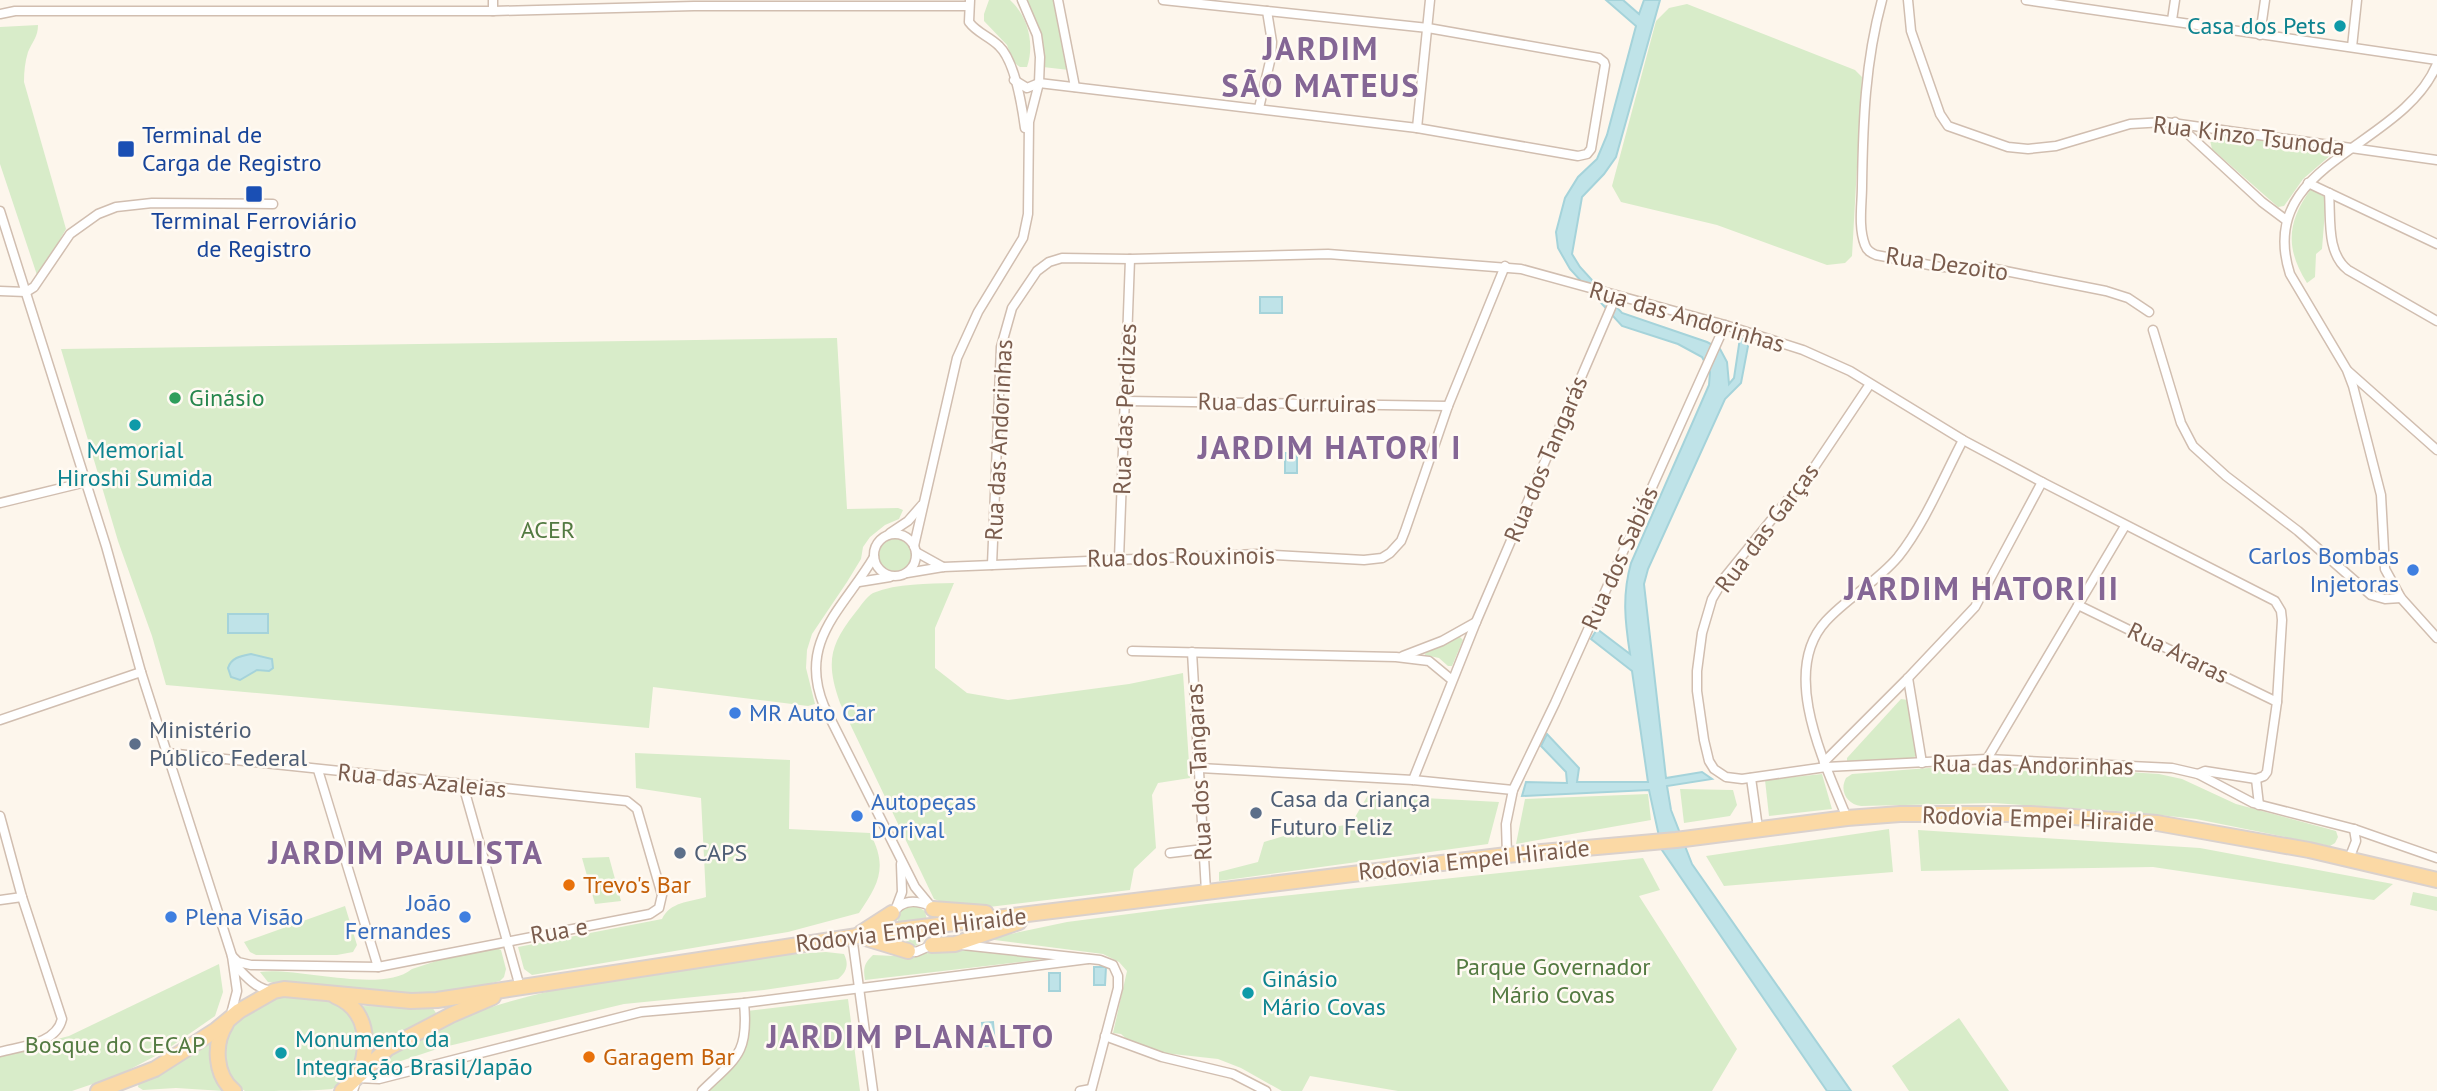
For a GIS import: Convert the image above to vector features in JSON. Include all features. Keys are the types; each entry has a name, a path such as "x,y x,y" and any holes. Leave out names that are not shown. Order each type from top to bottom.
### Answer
{"main road":[{"name":"Rodovia Empei Hiraide","path":"274,991 292,988 425,1001 890,931 1507,855 1682,839 1758,828 1900,814 1997,813 2116,819 2198,829 2437,880"},
{"path":"931,907 970,913 1047,913"},
{"path":"855,936 894,910"},
{"path":"932,945 955,944 1047,913"},
{"path":"855,936 908,951"},
{"name":"Rodovia Empei Hiraide","path":"342,1091 355,1084 388,1048 451,1015 515,988"},
{"path":"98,1091 155,1069 274,991"},
{"path":"323,992 346,1001 361,1020 366,1044 355,1084"},
{"path":"228,1020 223,1029 218,1054 224,1080 234,1091"}],"street":[{"path":"223,0 223,12"},
{"path":"493,0 493,11"},
{"path":"859,582 907,573 914,564 923,502 957,358 978,312 1023,237 1028,209 1031,110 1039,83 1040,57 1037,35 1022,0"},
{"path":"1058,0 1075,87"},
{"path":"1014,80 1027,88 1039,83 1075,87 1417,128 1578,156 1590,152 1604,70 1604,62 1599,58 1428,28 1163,0"},
{"path":"1417,128 1430,0"},
{"name":"Rua Dezoito","path":"1882,0 1872,37 1864,97 1861,222 1868,251 1876,255 1940,267 1990,268 2106,291 2128,298 2149,312"},
{"name":"Rua Kinzo Tsunoda","path":"1908,0 1911,31 1940,114 1948,126 2008,146 2028,149 2056,146 2130,124 2175,122 2437,160"},
{"path":"2026,0 2084,4 2437,62 2422,93 2308,183 2295,200 2283,233 2290,274 2347,370 2381,495 2385,569 2401,598 2437,638"},
{"path":"2172,20 2175,0"},
{"path":"2260,35 2265,0"},
{"path":"2352,47 2357,0"},
{"path":"0,14 15,11 493,11 594,4 971,2 969,22 1003,51 1023,112 1028,152"},
{"path":"0,7 15,11"},
{"path":"1259,108 1271,57 1272,42 1267,11"},
{"path":"2175,122 2262,202 2286,220"},
{"path":"2308,183 2437,244"},
{"path":"2329,193 2333,247 2339,262 2348,270 2437,321"},
{"path":"0,291 26,292 38,284 70,234 98,214 116,207 143,203 273,204"},
{"path":"0,211 86,482 141,672 233,960 237,999 228,1020"},
{"name":"Rua das Andorinhas","path":"992,565 1001,347 1012,307 1037,271 1049,262 1062,258 1328,254 1505,266 1725,325 1803,350 1850,371 1963,440 2275,601 2282,620 2277,702 2267,772 2256,779"},
{"name":"Rua das Perdizes","path":"1119,559 1130,259"},
{"path":"1448,406 1505,266"},
{"name":"Rua dos Tangarás","path":"1413,780 1476,622 1616,296"},
{"name":"Rua dos Sabiás","path":"1507,855 1506,824 1513,790 1555,703 1725,325"},
{"path":"2153,330 2181,423 2193,446 2225,476 2298,531 2371,595 2385,599 2401,598"},
{"path":"2347,370 2437,450"},
{"name":"Rua das Garças","path":"1752,778 1734,779 1720,774 1709,761 1706,751 1696,671 1705,620 1725,577 1815,466 1870,384"},
{"name":"Rua das Curruiras","path":"1126,401 1448,406"},
{"name":"Rua dos Rouxinois","path":"907,573 943,567 1269,554 1364,561 1382,558 1401,541 1448,406"},
{"path":"1847,818 1811,724 1806,680 1809,649 1825,622 1897,558 1920,522 1963,440"},
{"path":"0,503 86,482"},
{"path":"1825,765 1975,607 2042,482"},
{"path":"900,854 902,883 890,931 897,946 908,951 921,951 932,945 937,938 937,915 915,887 900,854 820,695 815,673 816,654 821,637 874,557 876,545 884,536 908,521 923,502"},
{"path":"1987,759 2126,526"},
{"path":"884,536 898,534 911,540 915,549 943,567"},
{"path":"874,557 880,570 893,576"},
{"name":"Rua Araras","path":"2078,605 2277,702"},
{"path":"1396,657 1442,641 1476,622"},
{"path":"1132,651 1396,657 1429,661 1452,680"},
{"name":"Rua dos Tangaras","path":"1192,652 1206,891"},
{"path":"0,720 141,672"},
{"path":"1908,678 1922,763"},
{"name":"Rua das Azaleias","path":"168,753 633,804"},
{"name":"Rua das Andorinhas","path":"1752,778 1825,765 1987,759 2172,768 2198,774"},
{"path":"1200,768 1413,780 1513,790"},
{"path":"318,770 378,967"},
{"path":"2198,774 2206,771 2256,779 2259,805"},
{"path":"2198,774 2259,805 2354,829 2437,858"},
{"path":"1752,778 1758,828"},
{"name":"Rua e","path":"463,785 508,941 650,914 659,908 662,901 661,889 637,809 633,804"},
{"path":"0,816 22,897 62,1014 61,1024 53,1036 0,1052"},
{"path":"2348,859 2356,841 2354,829"},
{"path":"1170,853 1204,849"},
{"path":"0,901 22,897"},
{"path":"894,910 912,901 931,907"},
{"path":"855,936 873,1091"},
{"path":"233,960 251,965 378,967 508,941 515,988"},
{"path":"955,944 1107,962 1118,972 1118,988 1091,1090 1080,1091"},
{"path":"355,1084 641,1012 744,1003 1088,959"},
{"path":"233,960 251,982 263,989 274,991"},
{"path":"702,1091 739,1054 746,1035 744,1003"},
{"path":"1105,1036 1162,1056 1233,1074 1266,1091"}],"green space":[{"path":"989,0 1010,0 1021,14 1030,40 1027,67 1020,67 1013,62 1007,45 984,21"},
{"path":"1024,0 1055,0 1069,70 1043,67 1040,32"},
{"path":"1687,4 1855,70 1862,77 1852,256 1845,263 1827,265 1717,225 1621,202 1612,186 1656,21 1669,8"},
{"path":"38,25 27,56 24,82 66,229 38,278 0,164 0,27"},
{"path":"2216,134 2331,150 2332,154 2303,179 2284,206 2278,207 2212,149 2210,140"},
{"path":"2311,189 2326,198 2322,249 2316,254 2315,277 2307,283 2295,258 2292,235 2297,213"},
{"name":"ACER","path":"837,338 847,509 903,510 899,519 885,525 870,537 863,547 861,559 812,634 807,650 806,668 815,704 808,706 653,687 649,728 166,685 152,636 118,541 61,349"},
{"path":"895,539 906,544 911,555 906,566 895,571 884,566 879,555 884,544"},
{"path":"954,583 935,628 935,668 967,693 1008,700 1129,684 1183,673 1190,778 1158,783 1152,795 1156,848 1134,869 1130,890 989,907 957,908 934,899 840,703 833,677 832,655 846,625 873,593 902,586"},
{"path":"1459,636 1463,640 1452,666 1439,658 1425,655 1426,651"},
{"path":"1901,699 1908,700 1917,755 1913,758 1850,765 1847,763 1847,758"},
{"path":"635,753 790,760 789,829 870,833 876,845 879,875 872,893 859,913 788,932 532,975 524,969 518,947 662,919 665,913 675,906 706,897 701,798 636,788"},
{"path":"1941,767 2081,769 2159,774 2182,779 2236,804 2336,831 2338,837 2330,846 2196,819 2132,812 1993,803 1861,806 1848,800 1843,788 1846,778 1852,774"},
{"path":"1822,774 1832,809 1769,816 1765,780"},
{"path":"1680,789 1733,790 1737,805 1730,816 1684,823"},
{"path":"1648,794 1651,820 1516,844 1525,799"},
{"path":"1368,795 1499,802 1488,844 1219,881 1219,872 1258,862 1264,842 1287,835 1351,824"},
{"path":"1889,829 1893,872 1724,886 1706,856"},
{"path":"1918,830 2200,848 2393,884 2374,900 2153,867 1921,871"},
{"path":"609,857 621,901 595,904 582,858"},
{"name":"Parque Governador Mário Covas","path":"1643,858 1660,890 1639,896 1737,1049 1712,1091 1398,1091 1310,1076 1302,1091 1282,1091 1241,1068 1218,1059 1164,1053 1130,1042 1121,1034 1113,1033 1127,971 1119,962 1103,954 987,939 1067,922 1206,904"},
{"path":"2413,892 2437,897 2437,911 2410,905"},
{"path":"914,905 925,911 927,920 897,923 901,909"},
{"path":"345,906 357,945 353,952 337,955 256,955 250,952 244,942"},
{"path":"927,934 921,944 912,947 900,943 896,937"},
{"path":"488,944 501,950 506,969 504,977 500,981 446,994 405,997 268,982 260,972 276,971 361,980 381,979 398,976"},
{"path":"955,949 1045,959 865,980 865,966 873,955 915,957 934,950"},
{"path":"826,952 844,954 846,968 838,979 764,990 624,1004 440,1048 374,1070 381,1060 444,1025 521,998 661,971"},
{"name":"Bosque do CECAP","path":"219,964 223,992 215,1016 163,1052 119,1075 72,1091 0,1091 0,1054 69,1036"},
{"path":"301,994 333,1001 353,1019 359,1045 352,1071 332,1089 245,1091 234,1082 226,1065 225,1049 231,1029 246,1014 264,1002 277,996"},
{"path":"848,999 860,1091 706,1091 741,1058 747,1040 747,1011"},
{"path":"359,1006 432,1007 436,1013 369,1054 370,1029"},
{"path":"1959,1018 2009,1091 1909,1091 1892,1066"},
{"path":"214,1039 224,1091 176,1088 143,1090 138,1087 139,1082"}],"water":[{"path":"1606,0 1623,0 1639,14 1644,0 1660,0 1616,157 1582,197 1572,254 1580,267 1622,313 1720,349 1727,362 1729,384 1734,378 1740,338 1749,341 1741,383 1725,399 1648,569 1644,584 1666,778 1702,772 1712,779 1667,786 1671,810 1692,864 1851,1091 1827,1091 1662,850 1649,790 1522,796 1526,782 1567,783 1566,772 1541,746 1547,734 1579,768 1577,782 1648,782 1632,671 1591,639 1597,629 1630,654 1625,608 1631,563 1709,385 1710,372 1702,357 1678,344 1622,326 1570,269 1558,248 1556,232 1565,198 1578,177 1597,159 1607,135 1636,26"},
{"path":"1260,297 1282,297 1282,313 1260,313"},
{"path":"1285,453 1297,453 1297,473 1285,473"},
{"path":"228,614 268,614 268,633 228,633"},
{"path":"251,654 272,659 273,668 269,671 257,670 240,680 231,677 228,668 231,662"},
{"path":"1094,967 1106,967 1105,985 1094,985"},
{"path":"1049,973 1060,973 1060,991 1049,991"},
{"path":"993,1022 995,1045 985,1046 982,1023"}],"place":[{"name":"Casa dos Pets","path":"2340,26"},
{"name":"Terminal de Carga de Registro","path":"126,149"},
{"name":"Terminal Ferroviário de Registro","path":"254,194"},
{"name":"Ginásio","path":"175,398"},
{"name":"Memorial Hiroshi Sumida","path":"135,425"},
{"name":"Carlos Bombas Injetoras","path":"2413,570"},
{"name":"MR Auto Car","path":"735,713"},
{"name":"Ministério Público Federal","path":"135,744"},
{"name":"Casa da Criança Futuro Feliz","path":"1256,813"},
{"name":"Autopeças Dorival","path":"857,816"},
{"name":"CAPS","path":"680,853"},
{"name":"Trevo's Bar","path":"569,885"},
{"name":"Plena Visão","path":"171,917"},
{"name":"João Fernandes","path":"465,917"},
{"name":"Ginásio Mário Covas","path":"1248,993"},
{"name":"Monumento da Integração Brasil/Japão","path":"281,1053"},
{"name":"Garagem Bar","path":"589,1057"}],"district":[{"name":"JARDIM SÃO MATEUS","path":"1321,68"},
{"name":"JARDIM HATORI I","path":"1330,448"},
{"name":"JARDIM HATORI II","path":"1982,589"},
{"name":"JARDIM PAULISTA","path":"406,853"},
{"name":"JARDIM PLANALTO","path":"911,1037"}]}
